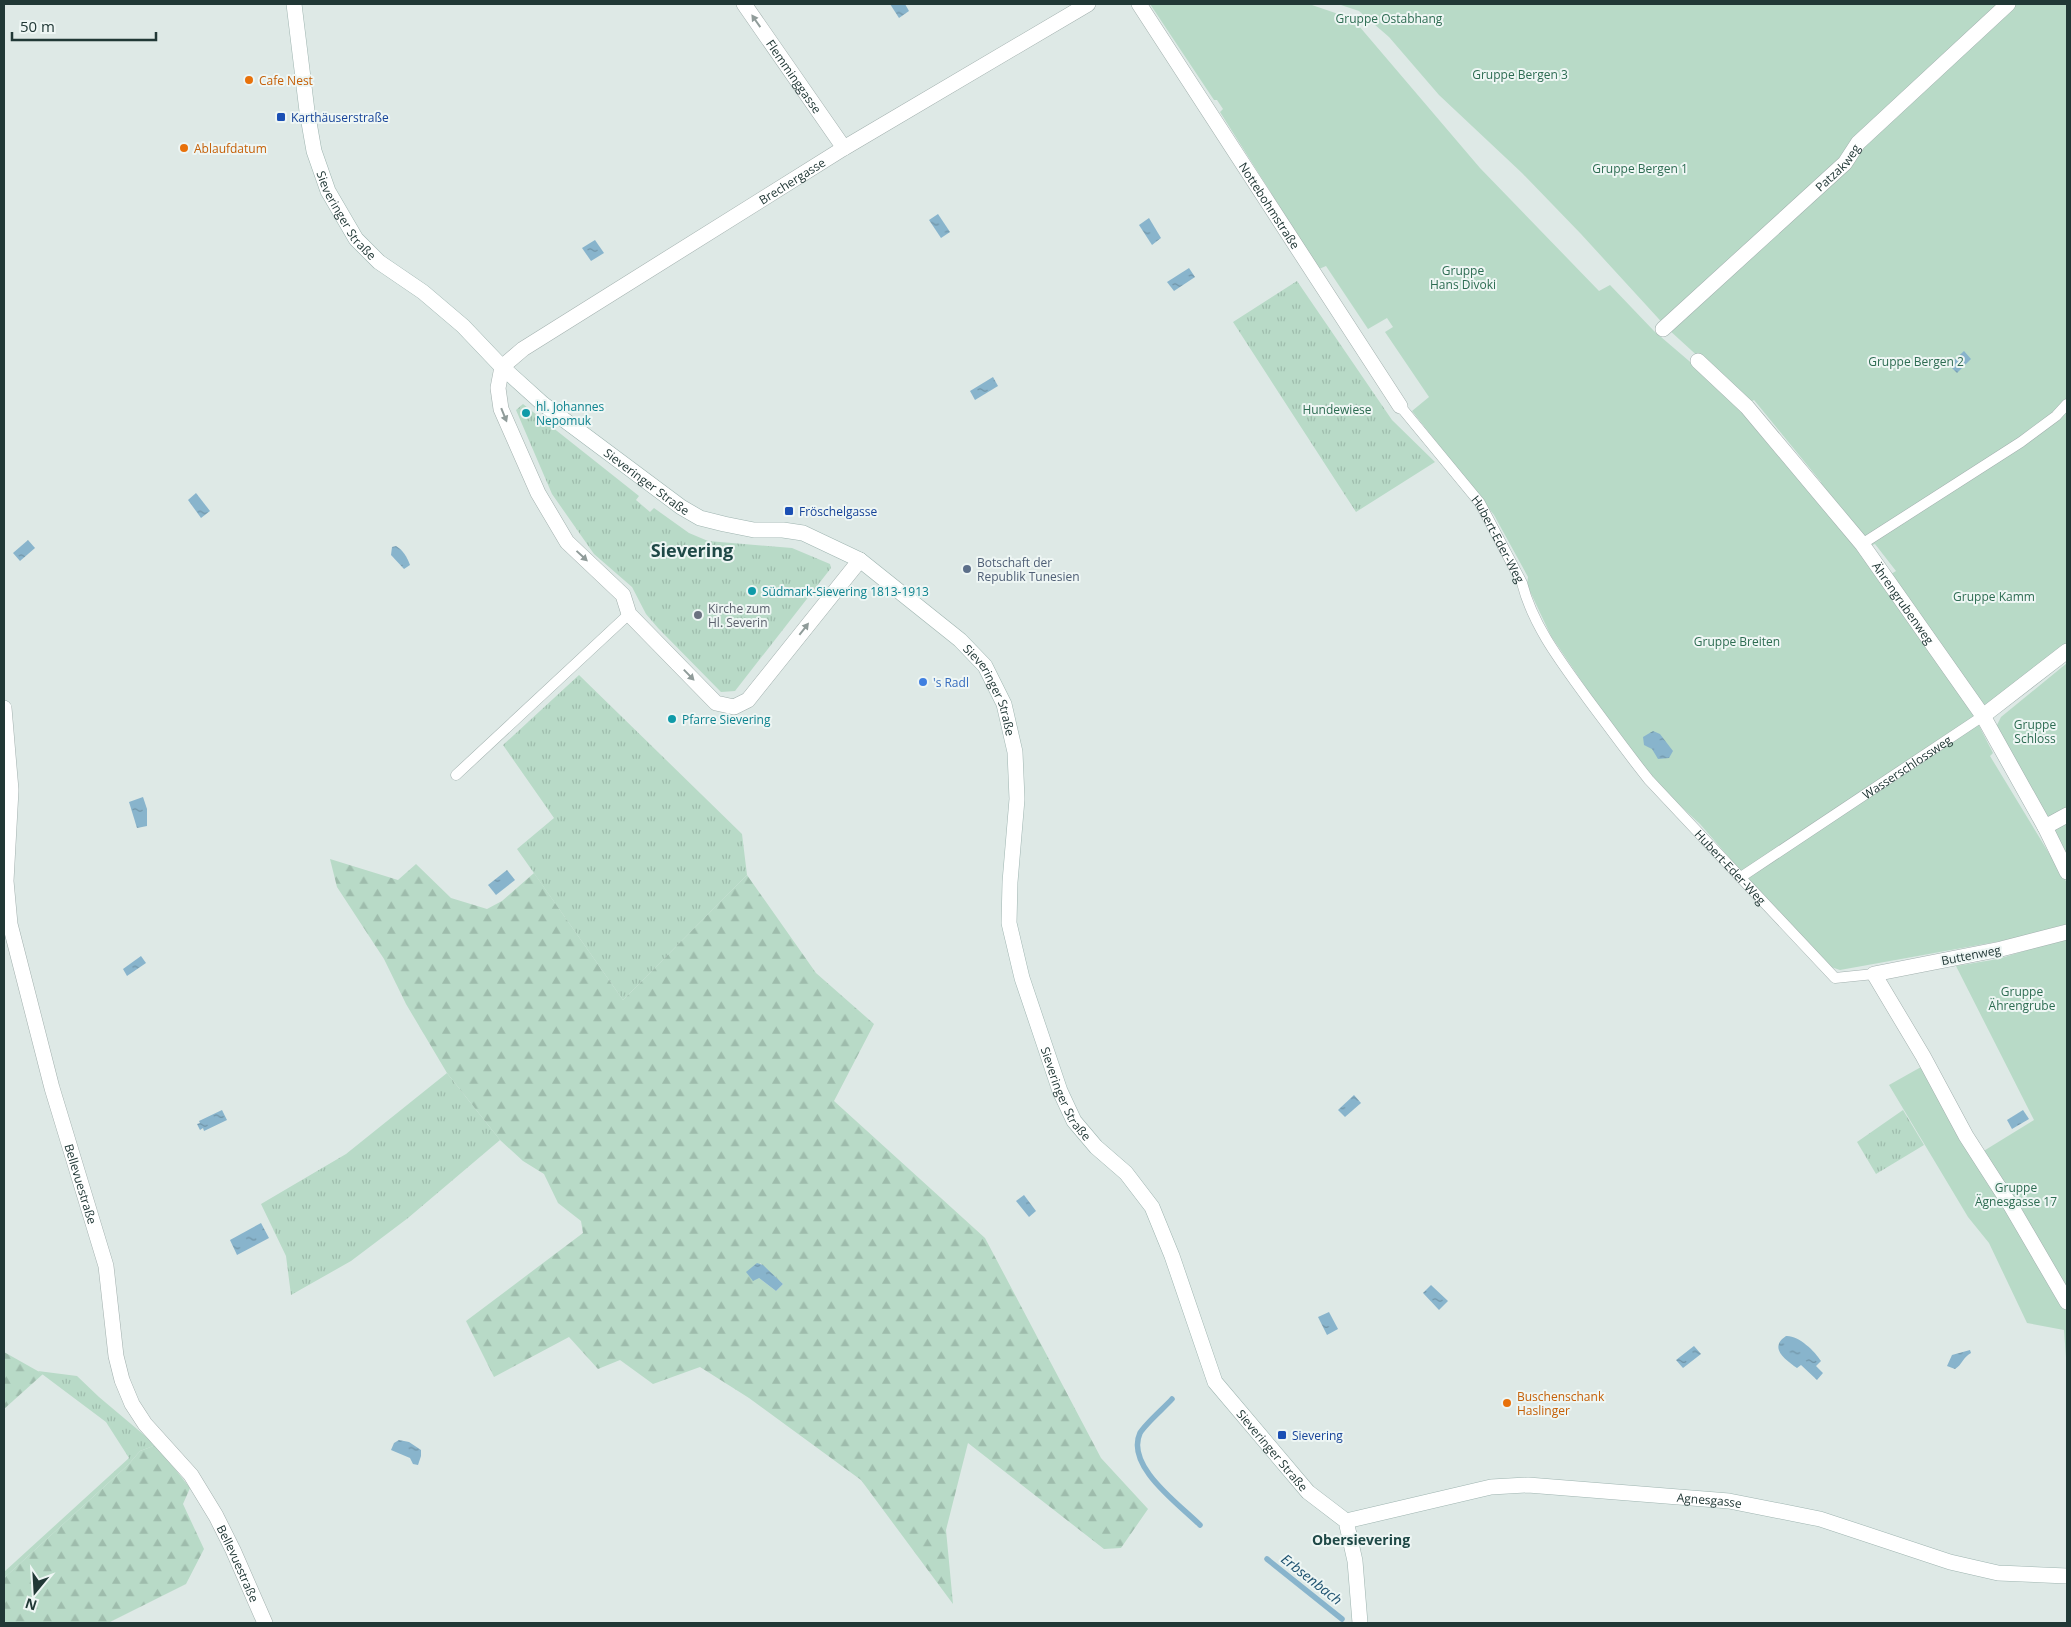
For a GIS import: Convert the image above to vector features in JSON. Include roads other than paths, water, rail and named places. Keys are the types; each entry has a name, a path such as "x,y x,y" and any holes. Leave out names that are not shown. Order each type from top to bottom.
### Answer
{"street":[{"name":"Sieveringer Straße","path":"294,4 306,111 314,151 328,191 343,218 356,239 379,262 423,292 457,320 502,367 543,404 656,490 700,518 754,530 783,530 803,533 860,560 960,640 985,666 1004,704 1014,752 1016,799 1009,924 1022,978 1060,1090 1074,1121 1096,1147 1126,1172 1152,1207 1172,1256 1215,1382 1308,1492 1346,1521"},
{"name":"Flemminggasse","path":"744,4 844,148"},
{"name":"Brechergasse","path":"502,367 523,349 844,148 1088,4"},
{"name":"Nottebohmstraße","path":"1140,4 1400,406"},
{"name":"Patzakweg","path":"1662,328 1845,162 1858,143 2008,4"},
{"name":"Ährengrubenweg","path":"1698,361 1747,407 1862,544 1983,716 2045,827 2067,872"},
{"path":"502,367 498,388 501,409 538,492 567,542 623,596 629,614 716,703 734,707 748,700 860,560"},
{"name":"Wasserschlossweg","path":"1983,716 2067,652"},
{"name":"Bellevuestraße","path":"4,708 11,790 6,881 10,924 52,1088 106,1266 116,1356 122,1380 132,1404 145,1424 191,1475 216,1516 265,1623"},
{"path":"2045,827 2067,815"},
{"name":"Buttenweg","path":"1874,974 2001,949 2067,932"},
{"path":"1874,974 1923,1056 1966,1136 2011,1206 2067,1302"},
{"name":"Agnesgasse","path":"1346,1521 1491,1487 1528,1485 1729,1501 1820,1518 1950,1562 1998,1573 2067,1576"},
{"path":"1346,1521 1355,1561 1360,1623"}],"lane":[{"path":"1862,544 2022,442 2056,416 2067,404"},
{"name":"Hubert-Eder-Weg","path":"1400,406 1480,503 1522,583 1525,595 1549,645 1629,756 1649,780 1835,978 1874,974"},
{"path":"456,775 629,614"},
{"name":"Wasserschlossweg","path":"1741,877 1983,716"}],"water":[{"path":"890,4 905,4 909,11 899,18"},
{"path":"938,214 950,232 941,238 929,220"},
{"path":"1149,218 1161,238 1152,245 1139,225"},
{"path":"595,240 604,253 591,261 582,248"},
{"path":"1189,268 1195,277 1174,291 1167,282"},
{"path":"1964,351 1971,359 1957,373 1949,365"},
{"path":"993,377 998,386 975,400 970,391"},
{"path":"196,493 210,511 201,518 188,500"},
{"path":"28,540 35,548 20,561 13,553"},
{"path":"396,546 408,559 410,565 404,569 391,555 392,547"},
{"path":"1653,731 1660,734 1673,751 1669,758 1658,759 1652,749 1644,745 1643,737"},
{"path":"143,797 147,809 147,826 137,828 129,802"},
{"path":"507,870 515,880 496,895 488,885"},
{"path":"141,956 146,963 127,976 123,969"},
{"path":"1354,1095 1361,1103 1345,1117 1338,1110"},
{"path":"222,1110 227,1120 204,1131 203,1128 200,1130 197,1124 200,1123 199,1121"},
{"path":"2023,1110 2029,1119 2012,1129 2007,1120"},
{"path":"1024,1195 1036,1211 1029,1217 1016,1201"},
{"path":"261,1223 269,1238 237,1255 230,1240"},
{"path":"757,1263 763,1265 783,1284 776,1291 759,1278 753,1281 746,1272"},
{"path":"1431,1285 1448,1301 1439,1310 1423,1293"},
{"path":"1329,1312 1338,1329 1327,1335 1318,1317"},
{"path":"1786,1336 1791,1336 1801,1341 1821,1361 1816,1366 1823,1373 1817,1380 1801,1365 1797,1368 1781,1354 1779,1345"},
{"path":"1694,1346 1701,1354 1683,1368 1676,1360"},
{"path":"1970,1350 1971,1353 1955,1369 1947,1366 1952,1355"},
{"path":"399,1440 409,1442 421,1450 418,1465 413,1464 410,1458 391,1450 394,1443"}],"waterway":[{"name":"Erbsenbach","path":"1172,1399 1140,1433 1137,1446 1140,1458 1156,1484 1200,1525"},
{"name":"Erbsenbach","path":"1267,1559 1342,1619"}],"place":[{"name":"Cafe Nest","path":"249,80"},
{"name":"Karthäuserstraße","path":"281,117"},
{"name":"Ablaufdatum","path":"184,148"},
{"name":"hl. Johannes Nepomuk","path":"526,413"},
{"name":"Fröschelgasse","path":"789,511"},
{"name":"Botschaft der Republik Tunesien","path":"967,569"},
{"name":"Südmark-Sievering 1813-1913","path":"752,591"},
{"name":"Kirche zum Hl. Severin","path":"698,615"},
{"name":"'s Radl","path":"923,682"},
{"name":"Pfarre Sievering","path":"672,719"},
{"name":"Buschenschank Haslinger","path":"1507,1403"},
{"name":"Sievering","path":"1282,1435"}],"district":[{"name":"Sievering","path":"692,550"},
{"name":"Obersievering","path":"1361,1539"}],"park label":[{"name":"Gruppe Ostabhang","path":"1389,18"},
{"name":"Gruppe Bergen 3","path":"1520,74"},
{"name":"Gruppe Bergen 1","path":"1640,168"},
{"name":"Gruppe Hans Divoki","path":"1463,277"},
{"name":"Gruppe Bergen 2","path":"1916,361"},
{"name":"Hundewiese","path":"1337,409"},
{"name":"Gruppe Kamm","path":"1994,596"},
{"name":"Gruppe Breiten","path":"1737,641"},
{"name":"Gruppe Schloss","path":"2035,731"},
{"name":"Gruppe Ährengrube","path":"2022,998"},
{"name":"Gruppe Ägnesgasse 17","path":"2016,1194"}]}
